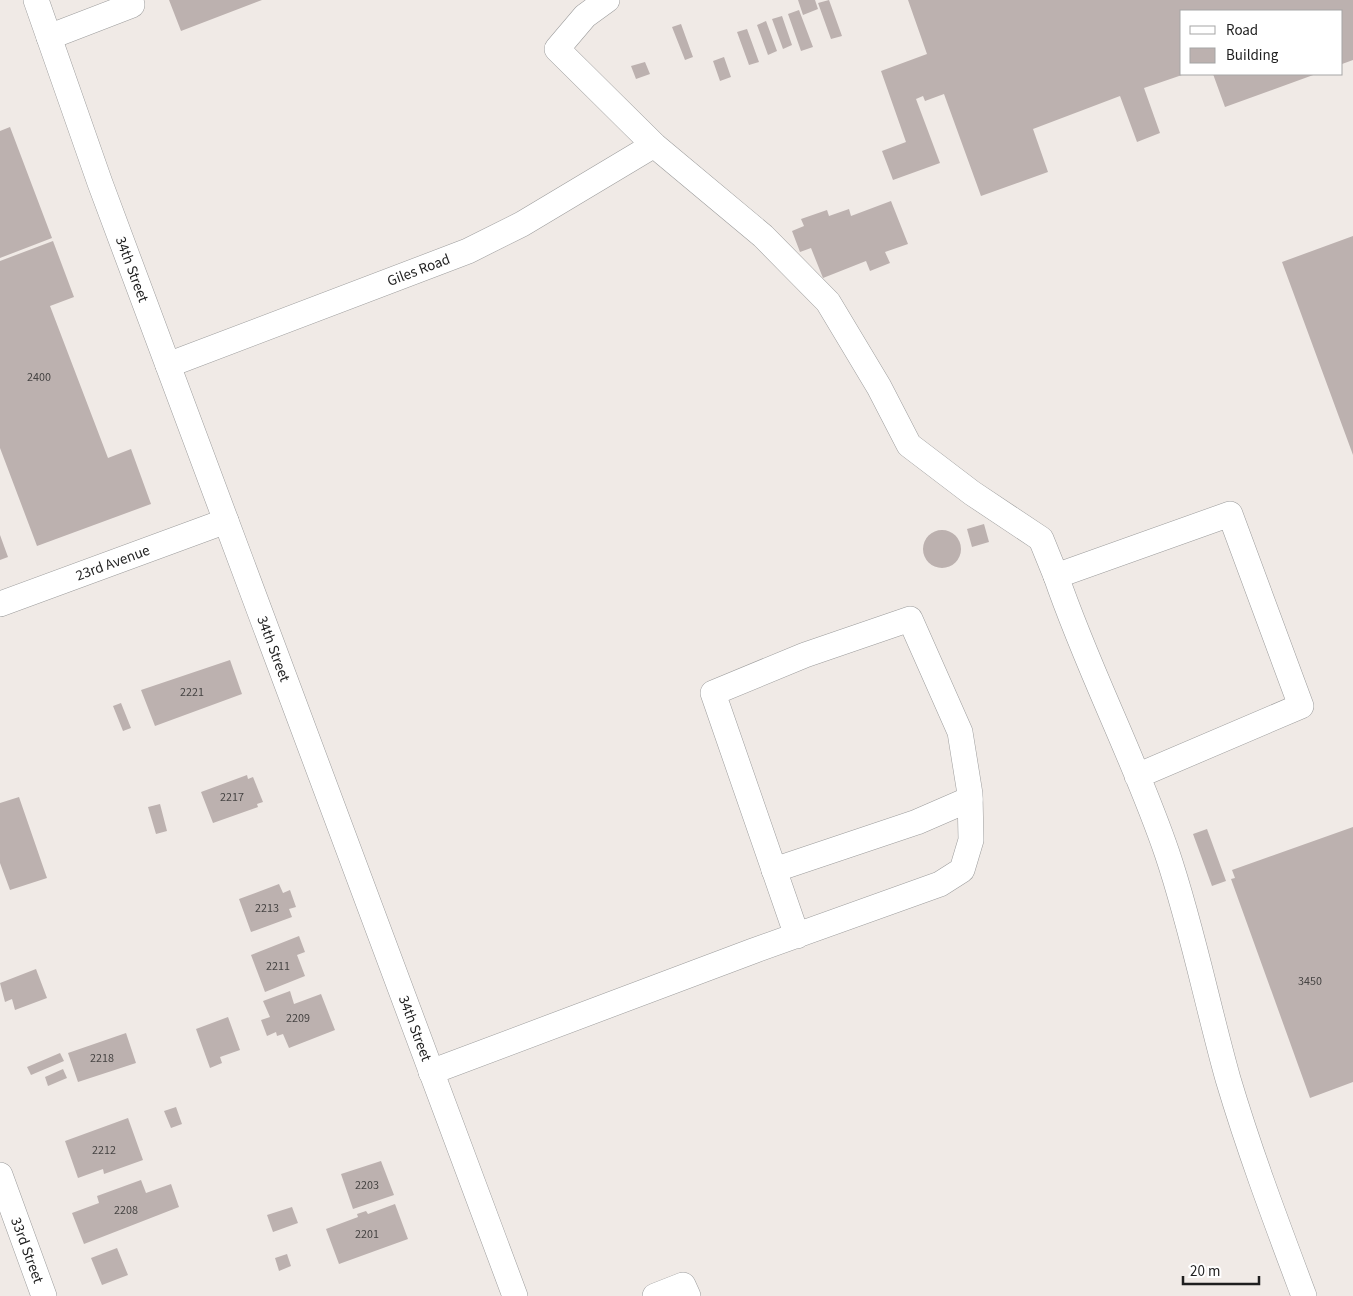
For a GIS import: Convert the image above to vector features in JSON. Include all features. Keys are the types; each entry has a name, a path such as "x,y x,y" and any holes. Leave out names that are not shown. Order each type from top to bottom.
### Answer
{"street":[{"name":"34th Street","path":"36,0 100,183 515,1296"},
{"path":"49,37 132,5 131,0"},
{"path":"607,0 577,8 557,49 654,145 763,236 828,302 879,386 908,445 972,493 1041,539 1072,624 1137,776 1167,854 1228,1078 1250,1147 1304,1296"},
{"name":"Giles Road","path":"168,365 468,251 522,224 654,145"},
{"path":"1056,576 1230,514 1301,706 1137,776"},
{"name":"23rd Avenue","path":"0,604 226,521"},
{"path":"431,1072 940,884 962,870 971,840 970,800 960,732 910,619 805,656 713,693 797,936"},
{"path":"774,870 917,822 970,800"},
{"name":"33rd Street","path":"0,1175 44,1296"},
{"path":"655,1296 683,1285 688,1296"}],"building":[{"path":"169,0 262,0 181,31"},
{"path":"798,0 815,0 818,9 803,15"},
{"path":"829,0 842,36 831,39 818,3"},
{"path":"908,0 1353,0 1353,60 1343,64 1343,10 1180,10 1180,75 1182,75 1144,88 1160,133 1137,142 1120,96 1033,129 1048,172 981,196 944,94 925,101 923,96 916,99 940,163 893,180 882,151 906,142 881,71 927,54"},
{"path":"799,10 813,47 801,51 788,14"},
{"path":"782,16 792,45 783,49 772,19"},
{"path":"766,21 777,51 768,55 757,25"},
{"path":"681,24 693,57 685,60 672,27"},
{"path":"747,29 759,62 749,65 737,32"},
{"path":"724,57 731,77 720,81 713,61"},
{"path":"645,62 650,74 636,79 631,66"},
{"path":"1213,75 1313,75 1225,107"},
{"path":"10,127 52,238 0,258 0,131"},
{"path":"891,201 908,244 885,252 890,263 870,271 866,261 823,278 811,248 800,252 792,231 804,226 801,219 827,210 829,216 849,209 851,216"},
{"path":"1353,236 1353,455 1282,262"},
{"path":"53,241 74,297 50,306 108,458 131,449 151,504 37,546 0,448 0,261"},
{"path":"984,524 989,542 972,547 967,529"},
{"path":"942,530 956,535 961,549 956,563 942,568 928,563 923,549 928,535"},
{"path":"0,535 8,557 0,560"},
{"path":"230,660 242,694 155,726 141,690"},
{"path":"121,703 131,728 123,731 113,706"},
{"path":"247,775 248,779 253,777 263,802 257,804 258,807 213,823 201,792"},
{"path":"19,797 47,878 10,890 0,863 0,803"},
{"path":"160,804 167,831 156,834 148,807"},
{"path":"1353,827 1353,1082 1310,1098 1231,879 1235,878 1232,870"},
{"path":"1207,829 1226,881 1212,886 1193,834"},
{"path":"279,884 283,893 290,890 296,907 289,909 292,917 251,932 239,899"},
{"path":"299,936 305,952 297,955 305,976 265,992 251,955"},
{"path":"36,969 47,998 15,1010 12,999 5,1002 0,983"},
{"path":"290,991 294,1004 321,994 335,1030 289,1048 283,1034 277,1036 276,1032 267,1036 261,1020 270,1017 263,1001"},
{"path":"228,1017 240,1050 220,1057 222,1063 210,1068 196,1029"},
{"path":"126,1033 136,1063 78,1082 68,1053"},
{"path":"60,1053 64,1061 31,1075 27,1067"},
{"path":"63,1069 67,1078 48,1086 45,1077"},
{"path":"176,1107 182,1124 171,1128 164,1111"},
{"path":"128,1118 143,1160 104,1174 103,1169 78,1178 65,1141"},
{"path":"381,1161 394,1195 353,1209 341,1174"},
{"path":"141,1180 146,1193 171,1184 179,1207 84,1244 72,1213 99,1203 97,1196"},
{"path":"395,1204 408,1239 339,1264 326,1229 358,1217 357,1214 366,1211 368,1214"},
{"path":"292,1207 298,1223 273,1232 267,1215"},
{"path":"117,1248 128,1275 102,1285 91,1258"},
{"path":"287,1254 291,1266 279,1271 275,1258"}]}
